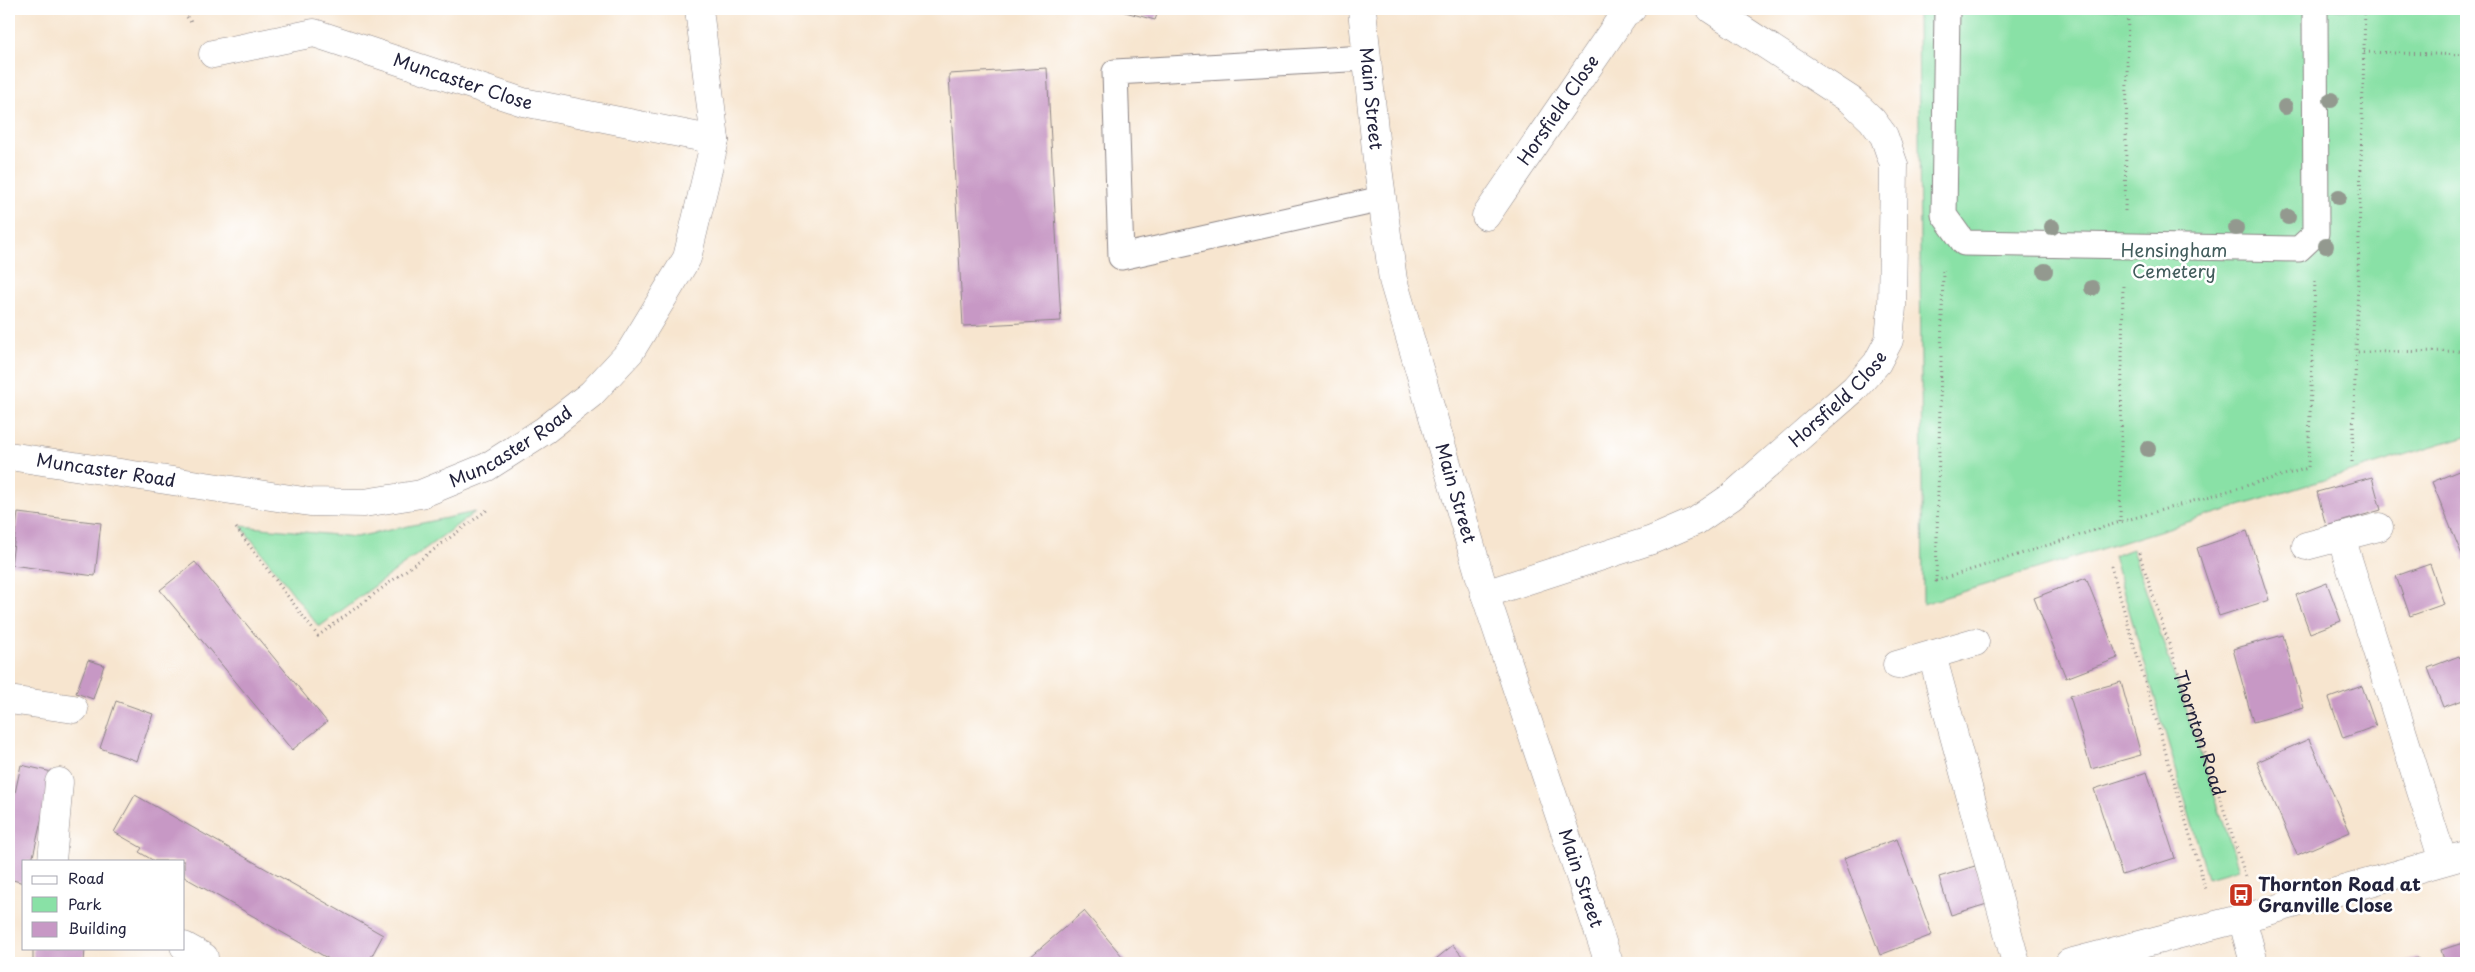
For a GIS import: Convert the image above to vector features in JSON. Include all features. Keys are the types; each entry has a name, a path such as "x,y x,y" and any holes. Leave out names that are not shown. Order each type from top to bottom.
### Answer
{"street":[{"name":"Muncaster Road","path":"9,456 206,488 310,502 364,504 421,494 486,467 545,430 591,394 630,352 687,258 715,140 700,9"},
{"name":"Main Street","path":"1362,9 1382,199 1393,280 1485,594 1609,963"},
{"name":"Horsfield Close","path":"1486,216 1626,13 1632,9"},
{"name":"Horsfield Close","path":"1485,594 1652,540 1696,521 1731,497 1854,389 1877,363 1889,340 1892,307 1894,165 1884,136 1872,120 1852,101 1711,9"},
{"name":"Muncaster Close","path":"213,54 314,33 523,102 715,140"},
{"path":"2306,546 2379,527"},
{"path":"2069,963 2239,919 2455,858 2341,537"},
{"path":"1898,665 1975,642"},
{"path":"1932,655 2016,963"},
{"path":"9,700 74,709"},
{"path":"52,860 59,782"},
{"path":"2239,919 2254,963"},
{"path":"185,947 204,957 204,963"}],"lane":[{"path":"1947,9 1944,215 1964,243 2299,249 2316,233 2315,9"},
{"path":"1366,58 1115,72 1121,257 1382,199"}],"path":[{"path":"2352,462 2365,9"},
{"path":"2364,52 2466,55"},
{"path":"1944,215 1936,581 2120,522 2308,468 2316,233"},
{"path":"2356,352 2466,351"},
{"path":"206,488 318,636 487,510 486,467"},
{"name":"Thornton Road","path":"2139,553 2239,919"},
{"name":"Thornton Road","path":"2111,566 2239,919"}],"green space":[{"name":"Hensingham Cemetery","path":"1918,9 2466,9 2466,436 1923,604"},
{"path":"475,512 319,627 241,526 356,537"},
{"path":"2132,549 2239,869 2208,878 2113,556"}],"building":[{"path":"1114,9 1159,9 1155,20"},
{"path":"1047,68 1061,321 963,326 949,74"},
{"path":"2466,468 2466,559 2464,560 2432,482"},
{"path":"2372,477 2381,510 2326,526 2317,492"},
{"path":"18,513 101,523 95,576 11,565"},
{"path":"2247,531 2269,600 2219,616 2197,548"},
{"path":"195,562 327,722 292,750 160,590"},
{"path":"2430,564 2444,604 2410,616 2396,576"},
{"path":"2086,578 2118,658 2066,678 2034,598"},
{"path":"2327,583 2341,621 2310,633 2296,595"},
{"path":"2283,635 2304,708 2253,722 2233,649"},
{"path":"2459,656 2466,674 2466,699 2443,707 2428,668"},
{"path":"88,660 104,665 93,699 76,693"},
{"path":"2121,682 2141,755 2091,769 2070,696"},
{"path":"2362,686 2376,726 2343,738 2329,698"},
{"path":"116,701 153,714 137,761 100,748"},
{"path":"2309,739 2350,832 2297,855 2257,762"},
{"path":"21,765 52,772 32,860 22,860 22,882 9,879 9,821"},
{"path":"2147,772 2175,858 2122,875 2094,789"},
{"path":"135,795 383,935 368,963 336,963 185,878 185,860 152,860 139,852 142,848 114,832"},
{"path":"1897,839 1932,935 1880,955 1844,858"},
{"path":"1975,866 1987,904 1951,915 1939,877"},
{"path":"1084,911 1128,963 1023,963"},
{"path":"2466,942 2466,963 2445,963 2441,950"},
{"path":"1453,945 1468,963 1431,963"},
{"path":"33,950 85,950 84,963 33,963"},
{"path":"2418,958 2420,963 2401,963"}],"place":[{"name":"Thornton Road at Granville Close","path":"2241,895"}]}
